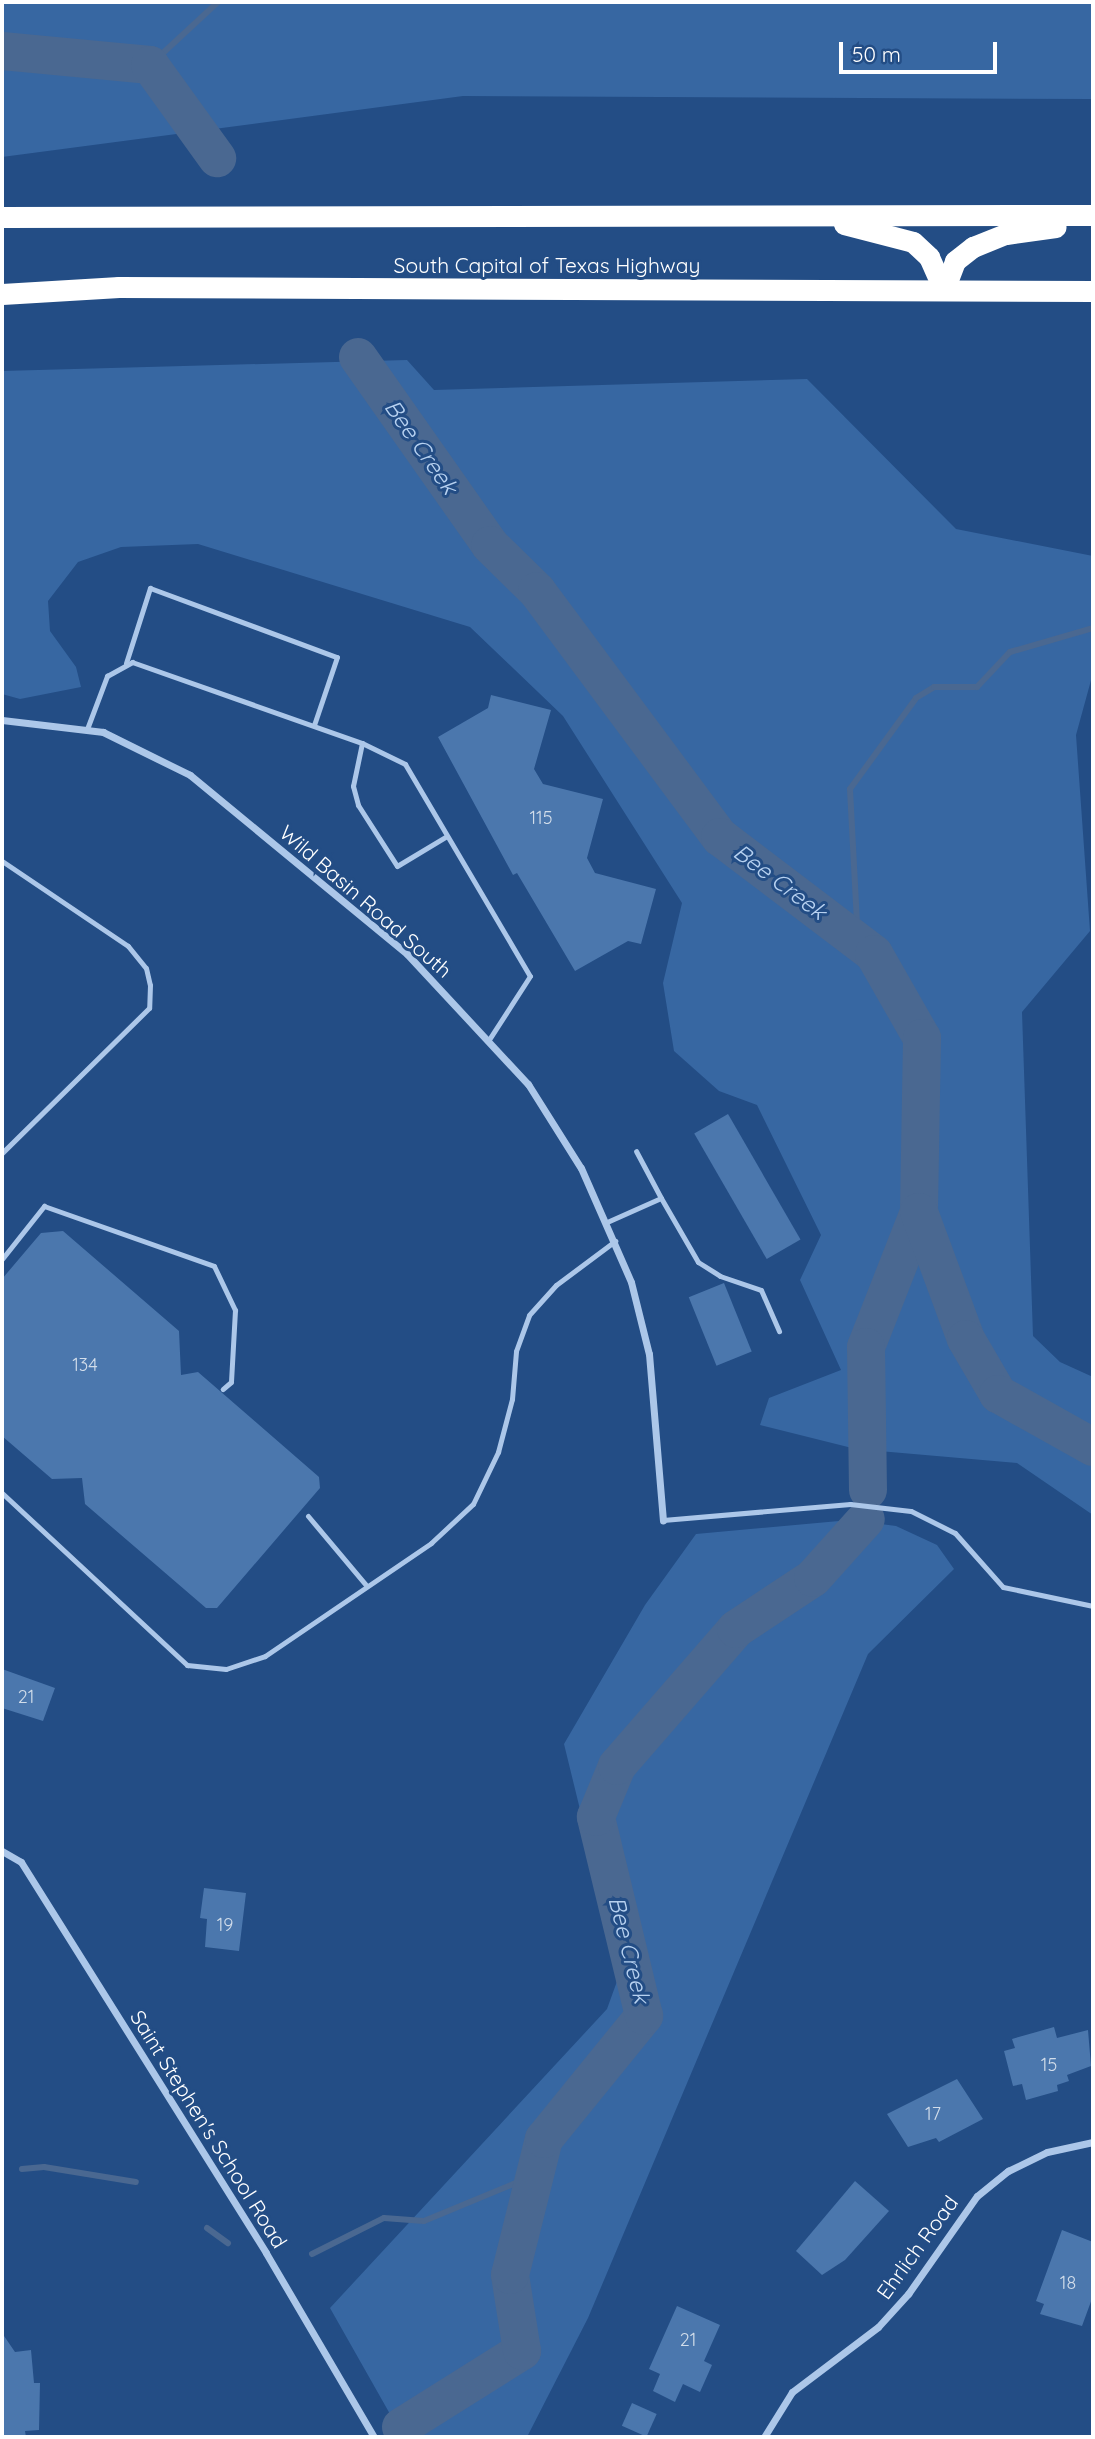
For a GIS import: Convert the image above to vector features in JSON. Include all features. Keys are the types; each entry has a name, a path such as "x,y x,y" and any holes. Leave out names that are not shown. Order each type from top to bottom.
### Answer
{"highway":[{"path":"799,215 913,242 929,257 944,290"},
{"path":"2,217 1093,215"},
{"path":"944,290 956,261 984,242 1093,222"},
{"name":"South Capital of Texas Highway","path":"2,293 119,287 1093,291"}],"street":[{"name":"Wild Basin Road South","path":"2,719 87,729 190,775 407,954 490,1038 556,1124 615,1241 649,1354 663,1520"},
{"name":"Saint Stephen's School Road","path":"2,1851 21,1862 266,2253 374,2437"},
{"name":"Ehrlich Road","path":"764,2437 792,2392 878,2327 908,2294 977,2196 1008,2171 1047,2152 1093,2142"}],"lane":[{"path":"126,663 150,588 337,657 314,725"},
{"path":"87,729 107,676 126,663 147,664 362,743 405,764 530,976 490,1038"},
{"path":"362,743 353,786 358,805 397,866 447,836"},
{"path":"2,861 128,946 146,968 150,985 149,1008 2,1153"},
{"path":"636,1151 698,1262 720,1276 761,1290 779,1331"},
{"path":"607,1222 661,1198"},
{"path":"2,1259 44,1206 214,1266 235,1310 231,1382 223,1389"},
{"path":"2,1493 187,1665 226,1669 265,1656 431,1543 474,1504 498,1452 512,1399 516,1352 529,1315 556,1285 615,1241"},
{"path":"663,1520 850,1504 911,1511 955,1533 1003,1587 1093,1606"},
{"path":"308,1517 366,1585"}],"shaded area":[{"path":"2,2 1093,2 1093,99 463,96 2,157"},
{"path":"407,360 434,390 807,379 956,529 1093,556 1093,673 1076,735 1090,931 1022,1012 1033,1336 1060,1362 1093,1377 1093,1515 1017,1463 856,1449 760,1425 769,1398 841,1370 800,1280 821,1235 757,1105 719,1091 674,1051 663,983 682,903 563,716 470,627 198,544 121,547 78,562 48,601 50,631 76,667 81,687 20,699 2,694 2,371"},
{"path":"850,1520 896,1526 937,1545 954,1569 868,1654 588,2318 527,2437 403,2437 330,2308 607,2009 620,1973 564,1744 645,1605 696,1534"}],"building":[{"path":"491,695 551,710 534,769 543,784 603,799 587,858 595,873 656,889 641,944 628,941 575,971 517,873 513,875 438,737 488,708"},
{"path":"728,1114 800,1240 767,1259 694,1134"},
{"path":"63,1231 179,1331 181,1375 198,1372 319,1477 320,1488 217,1608 206,1608 85,1504 82,1478 52,1479 2,1436 2,1279 41,1233"},
{"path":"724,1283 752,1352 716,1366 689,1297"},
{"path":"2,1669 55,1688 43,1721 2,1708"},
{"path":"204,1888 246,1893 239,1951 205,1947 207,1919 200,1918"},
{"path":"1054,2027 1057,2038 1088,2030 1091,2066 1067,2075 1069,2081 1057,2085 1058,2091 1026,2100 1022,2084 1013,2086 1004,2051 1015,2048 1012,2039"},
{"path":"957,2079 983,2119 939,2142 936,2138 908,2147 887,2114"},
{"path":"855,2181 889,2211 845,2260 822,2275 796,2251"},
{"path":"1062,2230 1093,2242 1093,2296 1082,2326 1040,2314 1044,2304 1036,2301"},
{"path":"677,2306 720,2325 704,2361 712,2365 700,2392 683,2384 675,2402 653,2391 660,2374 649,2369"},
{"path":"2,2333 15,2352 31,2350 34,2383 40,2383 39,2430 25,2431 26,2437 2,2437"},
{"path":"632,2403 657,2414 646,2437 622,2426"}],"waterway":[{"path":"150,65 218,2"},
{"name":"Bee Creek","path":"2,51 150,65 217,158"},
{"name":"Bee Creek","path":"358,357 490,545 537,591 720,837 874,954 922,1038 919,1212 866,1347 868,1490"},
{"path":"858,942 850,789 916,698 934,687 977,687 1010,652 1093,628"},
{"path":"919,1212 966,1339 998,1394 1093,1447"},
{"name":"Bee Creek","path":"401,2427 522,2351 510,2275 544,2139 644,2016 596,1817 617,1766 736,1629 813,1578 866,1519"},
{"path":"22,2169 44,2167 136,2182"},
{"path":"312,2254 384,2218 424,2221 535,2175"},
{"path":"207,2228 228,2243"}]}
